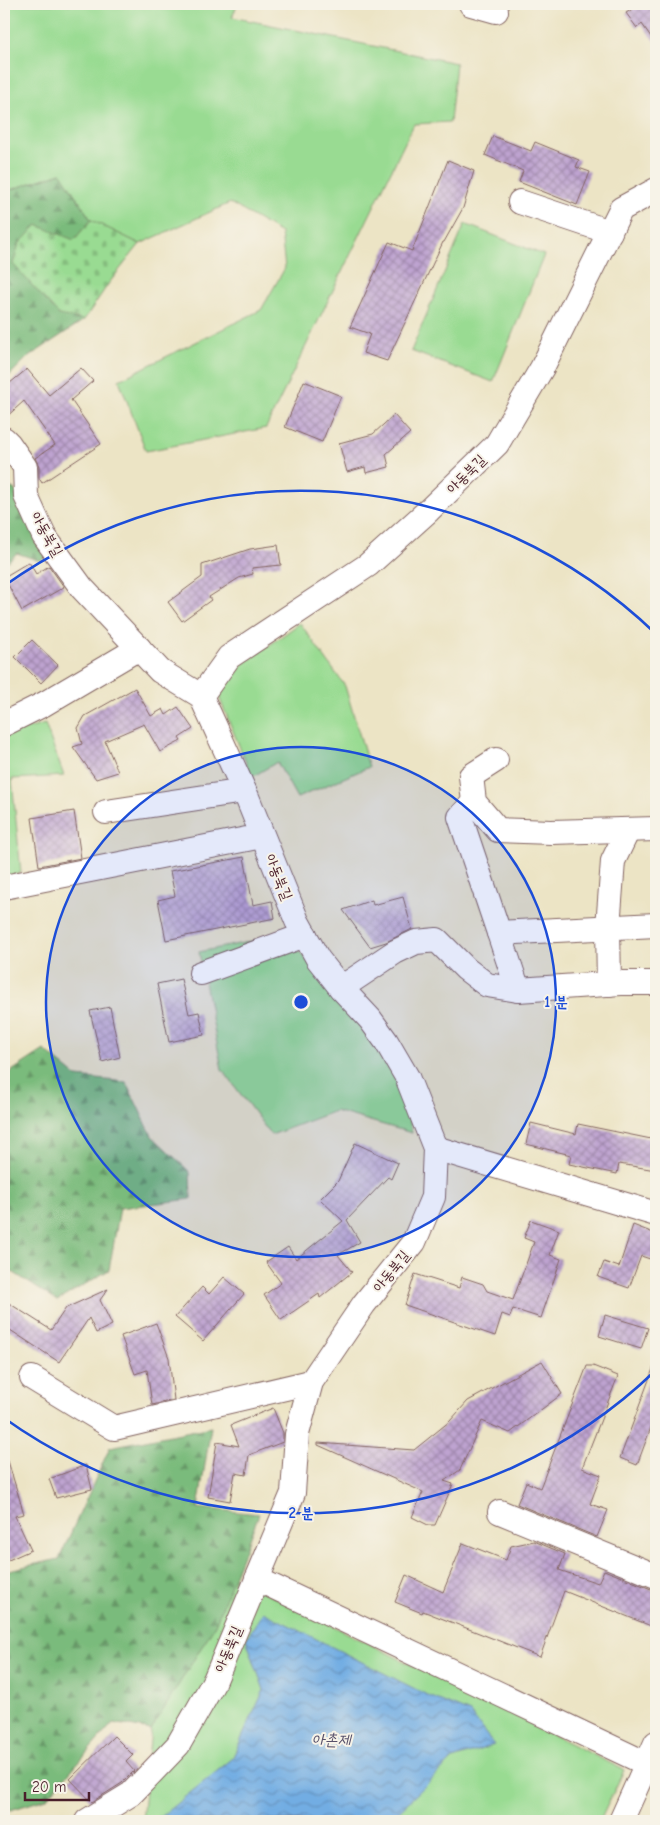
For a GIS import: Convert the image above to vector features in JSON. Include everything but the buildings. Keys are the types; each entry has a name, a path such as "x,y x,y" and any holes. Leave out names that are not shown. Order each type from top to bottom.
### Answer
{"street":[{"path":"471,4 496,10"},
{"name":"아동북길","path":"201,696 229,657 368,565 429,510 497,444 542,368 621,209 656,190"},
{"path":"520,202 610,232"},
{"name":"아동북길","path":"4,439 24,467 26,496 44,536 82,588 160,671 201,696 244,791 297,921 318,959 341,988 370,1019 386,1041 407,1076 435,1148 433,1198 414,1242 364,1304 311,1382 297,1434 293,1493 215,1680 178,1745 131,1794 87,1821"},
{"path":"4,724 44,704 139,648"},
{"path":"496,760 472,776 474,802 498,830 551,832 656,829"},
{"path":"106,812 244,791"},
{"path":"474,802 460,817 518,990"},
{"path":"609,984 608,927 613,861 628,830"},
{"path":"4,887 262,836"},
{"path":"499,933 656,925"},
{"path":"201,973 305,935"},
{"path":"341,988 395,952 416,942 437,940 466,969 487,985 518,990 656,983"},
{"path":"435,1148 656,1214"},
{"path":"32,1378 114,1428 311,1382"},
{"path":"500,1512 656,1576"},
{"path":"257,1579 652,1753 621,1821"}],"green space":[{"path":"4,4 238,4 232,17 456,63 450,122 414,124 266,428 146,451 119,380 261,310 285,268 281,233 230,203 140,244 91,220 61,173 4,192"},
{"path":"61,173 91,220 74,240 55,310 84,320 27,358 4,381 4,192"},
{"path":"91,220 140,244 109,283 84,320 59,315 13,264 19,244 37,225 74,240"},
{"path":"465,224 544,255 493,382 411,351"},
{"path":"4,485 14,489 49,556 40,561 17,553 4,565"},
{"path":"300,623 345,686 369,767 297,798 277,762 252,777 219,697 242,665"},
{"path":"45,724 64,776 12,779 21,873 4,877 4,735"},
{"path":"288,934 298,950 350,1011 404,1090 412,1133 335,1111 271,1135 222,1069 199,952"},
{"path":"44,1050 77,1077 126,1082 152,1136 190,1172 191,1199 120,1208 109,1270 57,1301 8,1269 4,1272 4,1076"},
{"path":"211,1427 198,1508 259,1514 215,1625 151,1730 113,1723 46,1799 4,1812 4,1571 59,1559 110,1447"},
{"path":"234,1577 624,1770 600,1821 142,1821 151,1730"}],"water":[{"name":"아촌제","path":"263,1612 429,1696 470,1713 494,1745 453,1759 397,1813 377,1821 155,1821 232,1759 264,1690 246,1639"}]}
